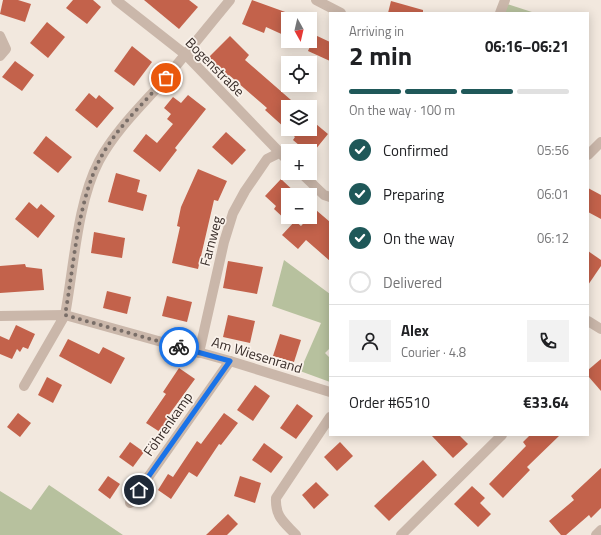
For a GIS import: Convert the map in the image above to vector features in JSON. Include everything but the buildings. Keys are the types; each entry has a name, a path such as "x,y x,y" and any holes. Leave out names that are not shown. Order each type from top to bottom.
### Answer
{"street":[{"name":"Bogenstraße","path":"116,0 186,55 279,153"},
{"path":"24,386 65,315 79,225 88,190 99,161 116,134 186,55 230,0"},
{"path":"316,0 339,12"},
{"path":"500,12 505,0"},
{"path":"0,36 6,49 0,56"},
{"path":"589,154 601,142"},
{"name":"Farnweg","path":"199,352 224,242 233,214 267,159 279,153"},
{"path":"308,180 324,195 329,197"},
{"name":"Am Wiesenrand","path":"0,316 65,315 230,361 329,392"},
{"name":"Föhrenkamp","path":"130,503 230,361"},
{"path":"296,535 281,520 275,508 276,498 329,418"},
{"path":"401,535 501,436"},
{"path":"596,535 601,530"}],"green space":[{"path":"504,3 532,12 500,12"},
{"path":"284,260 329,293 329,349 325,353 329,357 329,382 300,371 321,323 272,306"},
{"path":"49,485 123,535 0,535 0,491 31,510"}],"way so far":[{"path":"166,78 116,134 99,161 88,190 79,225 75,260 65,315 179,347"}],"route":[{"path":"139,490 230,361 179,347"}]}
